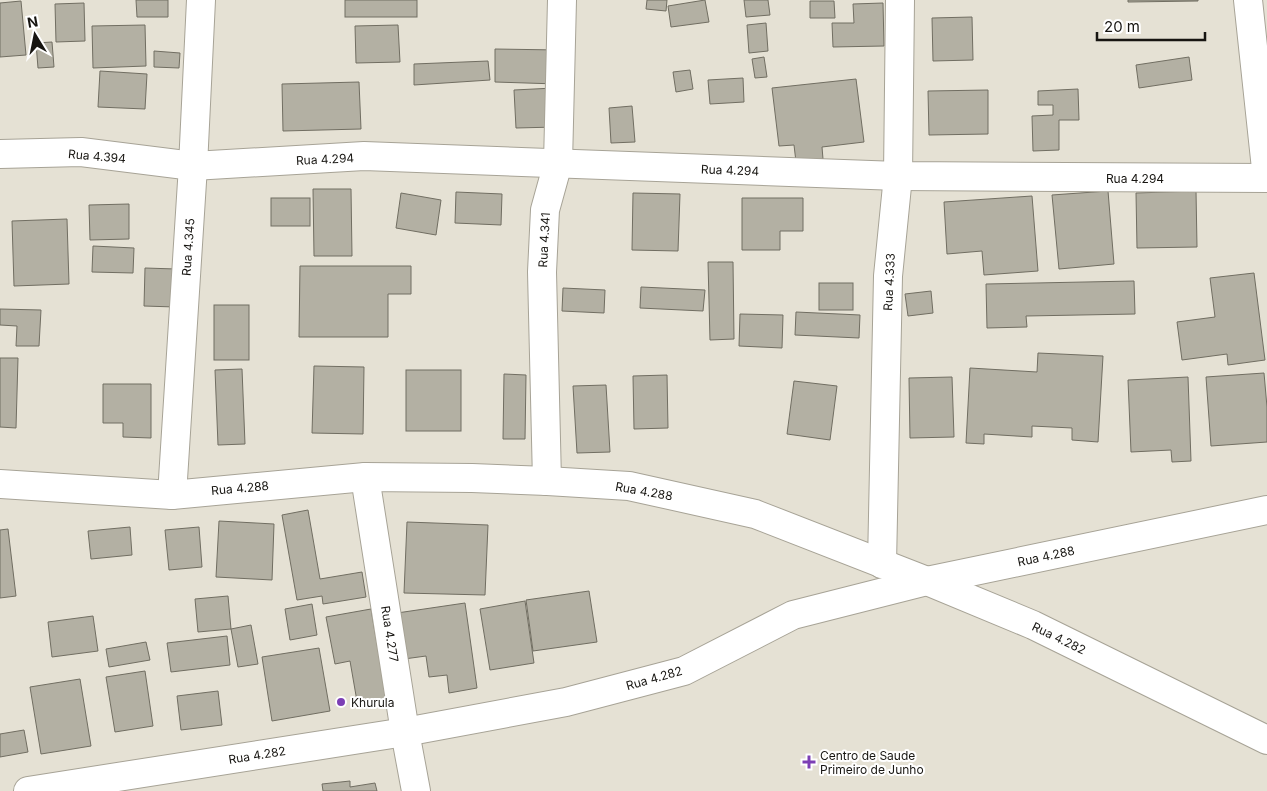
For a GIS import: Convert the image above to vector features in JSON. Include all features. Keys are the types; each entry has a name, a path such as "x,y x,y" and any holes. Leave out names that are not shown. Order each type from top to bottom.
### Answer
{"street":[{"name":"Rua 4.345","path":"172,494 193,166 201,0"},
{"name":"Rua 4.341","path":"547,481 542,272 545,210 558,163 562,0"},
{"name":"Rua 4.333","path":"882,564 888,276 898,176 900,0"},
{"path":"1248,0 1267,178"},
{"name":"Rua 4.394","path":"0,154 81,152 193,166"},
{"name":"Rua 4.294","path":"193,166 364,156 898,176 1267,178"},
{"name":"Rua 4.288","path":"0,484 172,494 365,477 472,478 630,486 754,514 927,581 1267,510"},
{"name":"Rua 4.277","path":"365,477 416,791"},
{"name":"Rua 4.282","path":"28,791 405,732 566,702 684,671 793,615 927,581 1034,625 1267,740"}],"building":[{"path":"136,0 168,0 168,17 137,17"},
{"path":"345,0 417,0 417,17 345,17"},
{"path":"647,0 667,0 666,11 646,9"},
{"path":"705,0 709,22 671,27 668,6"},
{"path":"744,0 768,0 770,15 746,17"},
{"path":"1128,0 1198,0 1198,1 1128,2"},
{"path":"21,1 26,55 0,57 0,3"},
{"path":"810,1 834,1 835,18 810,18"},
{"path":"84,3 85,41 56,42 55,4"},
{"path":"883,3 884,46 833,47 832,23 854,23 853,4"},
{"path":"972,17 973,60 933,61 932,18"},
{"path":"766,23 768,51 749,53 747,25"},
{"path":"145,25 146,66 93,68 92,26"},
{"path":"398,25 400,62 356,63 355,26"},
{"path":"52,42 54,67 38,68 36,43"},
{"path":"495,49 558,50 557,84 495,82"},
{"path":"154,51 180,53 179,68 154,67"},
{"path":"764,57 767,77 755,78 752,59"},
{"path":"1189,57 1192,80 1139,88 1136,65"},
{"path":"488,61 490,80 414,85 414,64"},
{"path":"690,70 693,89 676,92 673,72"},
{"path":"100,71 147,74 145,109 98,107"},
{"path":"743,78 744,102 710,104 708,80"},
{"path":"856,79 864,142 822,147 823,159 796,162 794,145 779,146 772,88"},
{"path":"359,82 361,129 283,131 282,84"},
{"path":"554,88 556,127 516,128 514,90"},
{"path":"1078,89 1079,120 1059,120 1059,150 1033,151 1032,116 1053,115 1053,105 1038,105 1038,91"},
{"path":"988,90 988,134 929,135 928,91"},
{"path":"632,106 635,142 611,143 609,108"},
{"path":"313,189 351,189 352,256 314,256"},
{"path":"1108,191 1114,264 1059,269 1052,195"},
{"path":"1196,191 1197,247 1137,248 1136,193"},
{"path":"456,192 502,194 501,225 455,223"},
{"path":"401,193 441,200 436,235 396,228"},
{"path":"633,193 680,194 678,251 632,250"},
{"path":"1032,196 1038,271 984,275 982,251 947,254 944,202"},
{"path":"271,198 310,198 310,226 271,226"},
{"path":"742,198 803,198 803,231 780,231 780,250 742,250"},
{"path":"129,204 129,239 90,240 89,205"},
{"path":"67,219 69,284 14,286 12,221"},
{"path":"93,246 134,248 133,273 92,272"},
{"path":"708,262 733,262 734,339 710,340"},
{"path":"300,266 411,266 411,294 388,294 388,337 299,337"},
{"path":"145,268 176,269 175,307 144,306"},
{"path":"1254,273 1265,360 1228,365 1227,354 1182,360 1177,322 1215,317 1210,278"},
{"path":"1134,281 1135,314 1026,316 1027,327 987,328 986,284"},
{"path":"819,283 853,283 853,310 819,310"},
{"path":"641,287 705,290 703,311 640,308"},
{"path":"563,288 605,290 604,313 562,311"},
{"path":"931,291 933,313 908,316 905,294"},
{"path":"214,305 249,305 249,360 214,360"},
{"path":"0,309 41,310 39,346 16,346 17,326 0,325"},
{"path":"796,312 860,315 859,338 795,335"},
{"path":"740,314 783,315 782,348 739,346"},
{"path":"1038,353 1103,356 1098,442 1072,440 1072,428 1032,426 1032,437 984,434 984,444 966,443 970,368 1037,372"},
{"path":"0,358 18,358 16,428 0,427"},
{"path":"314,366 364,367 363,434 312,433"},
{"path":"242,369 245,444 218,445 215,370"},
{"path":"406,370 461,370 461,431 406,431"},
{"path":"1264,373 1267,407 1267,442 1211,446 1206,377"},
{"path":"504,374 526,375 525,439 503,439"},
{"path":"667,375 668,428 634,429 633,376"},
{"path":"952,377 954,437 910,438 909,378"},
{"path":"1188,377 1191,461 1172,462 1171,450 1131,452 1128,380"},
{"path":"794,381 837,386 830,440 787,434"},
{"path":"103,384 151,384 151,438 123,437 123,423 103,423"},
{"path":"606,385 610,452 577,453 573,386"},
{"path":"308,510 320,579 362,572 366,597 323,604 322,596 297,600 282,515"},
{"path":"219,521 274,524 272,580 216,577"},
{"path":"407,522 488,525 485,595 404,593"},
{"path":"130,527 132,555 91,559 88,531"},
{"path":"199,527 202,567 169,570 165,530"},
{"path":"8,529 16,596 0,598 0,530"},
{"path":"589,591 597,642 533,651 526,600"},
{"path":"228,596 231,629 198,632 195,599"},
{"path":"525,601 534,663 490,670 480,609"},
{"path":"465,603 477,688 449,693 447,675 429,677 426,656 404,659 397,613"},
{"path":"312,604 317,635 290,640 285,609"},
{"path":"371,609 387,702 358,707 350,661 335,664 326,617"},
{"path":"93,616 98,651 52,657 48,622"},
{"path":"251,625 258,664 238,667 231,629"},
{"path":"227,636 230,665 171,672 167,643"},
{"path":"146,642 150,660 109,667 106,649"},
{"path":"319,648 330,711 272,721 262,657"},
{"path":"145,671 153,726 115,732 106,677"},
{"path":"80,679 91,746 41,754 30,687"},
{"path":"218,691 222,725 181,730 177,696"},
{"path":"24,730 28,752 0,757 0,734"},
{"path":"350,781 350,787 375,783 377,791 323,791 322,784"}],"place":[{"name":"Khurula","path":"341,702"},
{"name":"Centro de Saude Primeiro de Junho","path":"809,762"}]}
